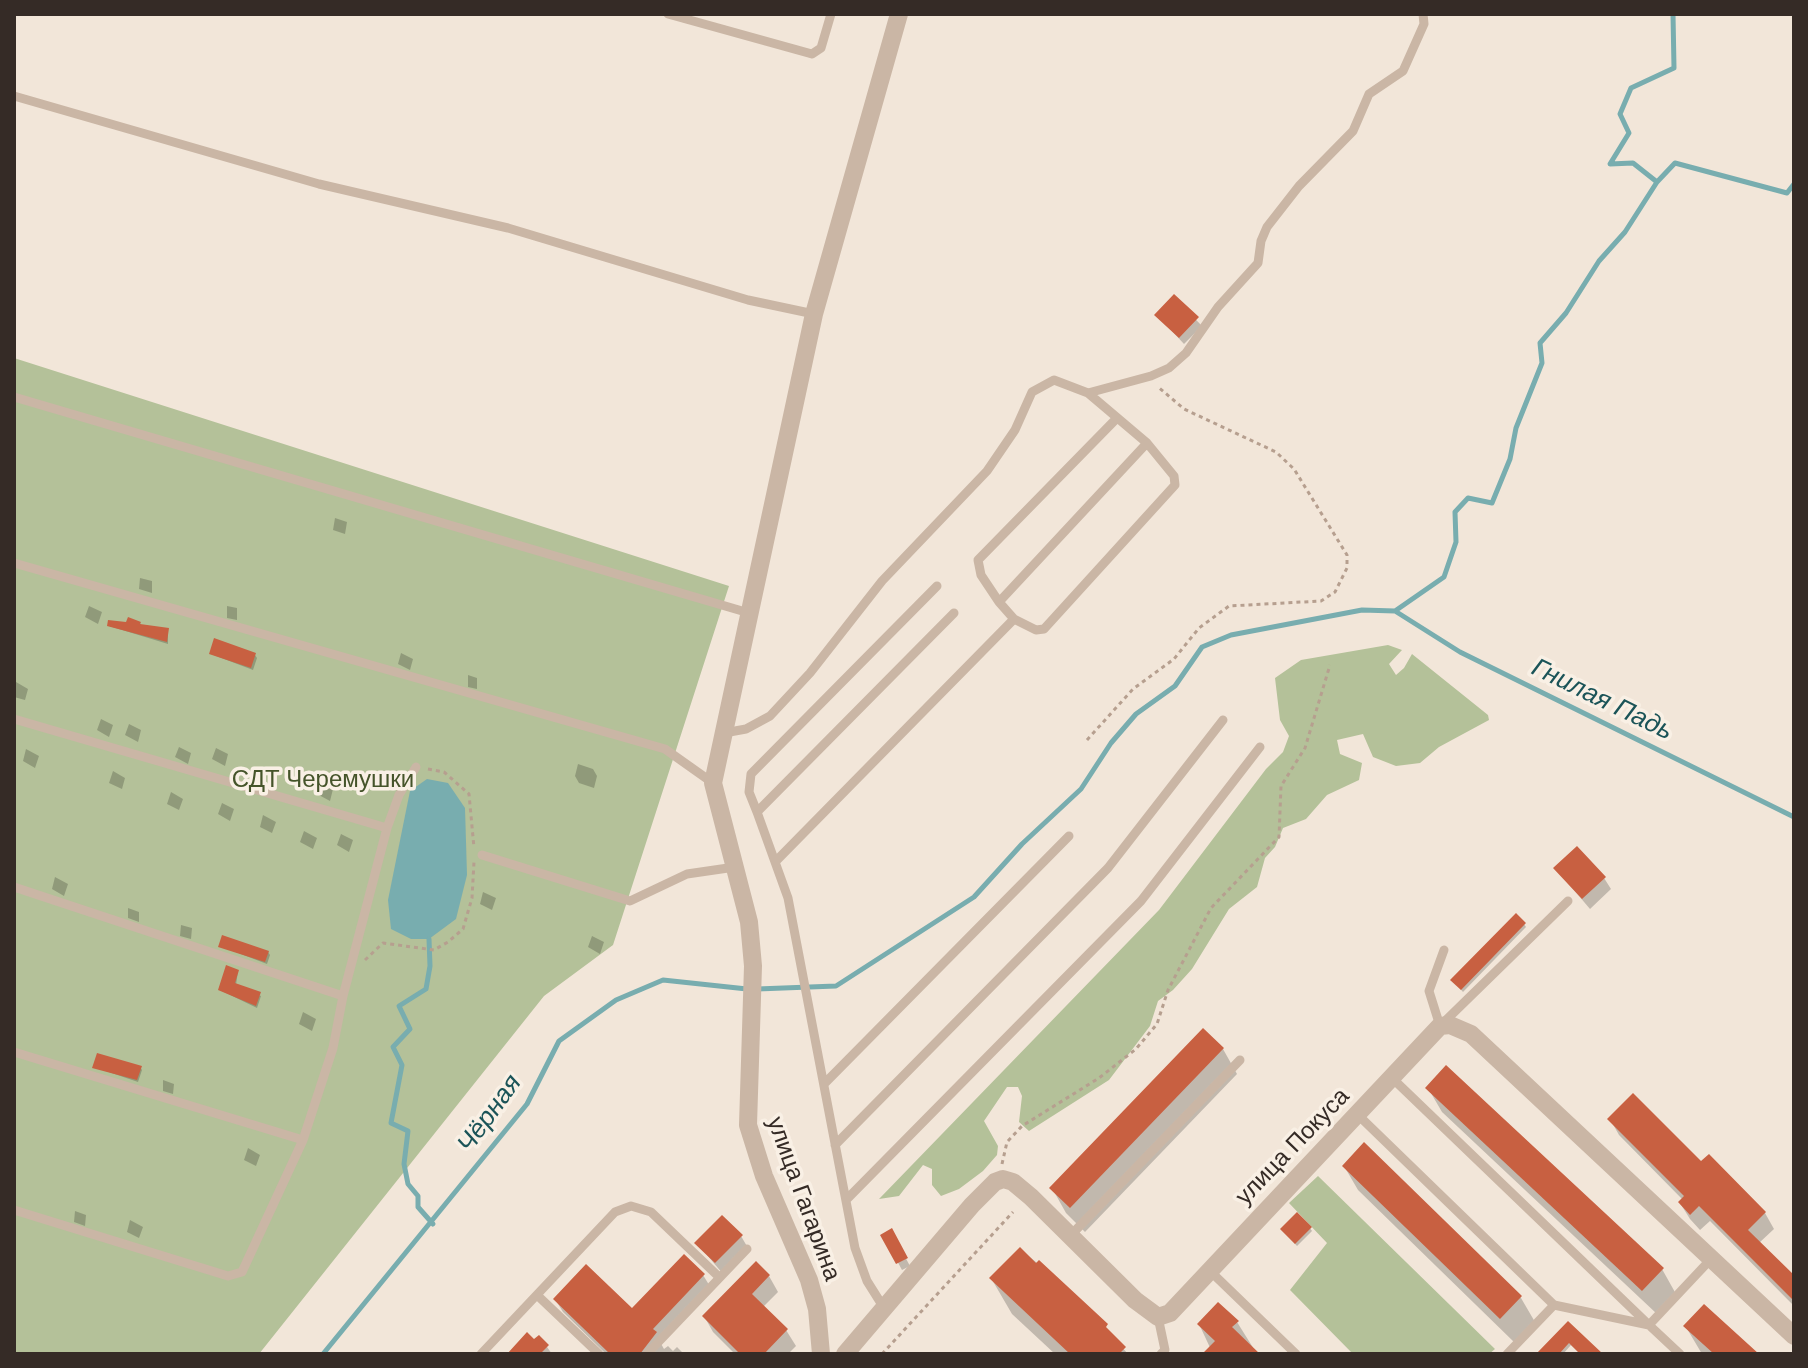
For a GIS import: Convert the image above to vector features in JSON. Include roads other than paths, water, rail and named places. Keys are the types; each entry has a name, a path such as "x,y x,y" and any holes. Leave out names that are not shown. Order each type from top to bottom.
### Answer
{"street":[{"path":"713,783 814,314 899,14"},
{"name":"улица Гагарина","path":"713,783 749,922 753,966 748,1125 764,1176 809,1280 817,1309 821,1354"},
{"path":"1440,1026 1450,1025 1471,1034 1794,1336"},
{"name":"улица Покуса","path":"1158,1317 1170,1313 1440,1026"},
{"path":"845,1354 972,1205 995,1182 1003,1179 1021,1188 1158,1317"}],"lane":[{"path":"672,15 812,54 821,48 831,14"},
{"path":"1088,393 1151,376 1169,368 1186,353 1218,307 1258,263 1267,227 1299,186 1353,131 1369,94 1403,71 1424,24 1423,14"},
{"path":"14,96 319,184 508,228 748,300 814,314"},
{"path":"724,733 746,729 770,716 810,673 882,581 987,471 1015,430 1032,392 1054,380 1088,393 1147,443 1174,476 1175,485 1044,629 1036,630 1014,619 981,575 978,560 1117,418"},
{"path":"14,397 749,613"},
{"path":"999,602 1147,443"},
{"path":"14,563 665,749 713,783"},
{"path":"884,1308 867,1281 855,1248 788,898 749,792 751,774 937,586"},
{"path":"757,812 954,613"},
{"path":"776,861 1014,619"},
{"path":"14,719 387,828"},
{"path":"835,1145 1108,868 1223,720"},
{"path":"846,1200 1141,901 1260,747"},
{"path":"14,1210 234,1275 242,1272 303,1140 333,1048 343,996 387,828 399,795 416,767"},
{"path":"824,1084 1069,836"},
{"path":"482,855 630,901 687,874 735,867"},
{"path":"14,887 343,996"},
{"path":"1444,950 1429,991 1440,1026 1568,901"},
{"path":"14,1052 303,1140"},
{"path":"1070,1236 1240,1060"},
{"path":"1391,1077 1680,1354"},
{"path":"1357,1114 1554,1305 1649,1325"},
{"path":"481,1354 615,1212 631,1206 651,1212 718,1276"},
{"path":"647,1354 747,1249"},
{"path":"1649,1325 1711,1259"},
{"path":"1209,1270 1296,1354"},
{"path":"537,1295 599,1354"},
{"path":"1507,1354 1554,1305"},
{"path":"1158,1317 1165,1350 1161,1354"}],"water":[{"path":"427,779 448,783 465,808 467,875 456,919 429,939 411,939 391,929 388,900 410,791"}],"waterway":[{"path":"1657,182 1633,163 1610,164 1629,133 1620,114 1631,88 1674,68 1673,14"},
{"path":"757,989 836,986 974,897 1022,844 1081,789 1111,743 1136,714 1175,686 1202,647 1231,635 1362,610 1395,611 1444,577 1456,542 1455,512 1468,498 1492,503 1510,459 1516,428 1542,363 1540,343 1566,313 1599,261 1625,232 1657,182 1675,163 1787,193 1794,184"},
{"name":"Гнилая Падь","path":"1395,611 1460,652 1794,817"},
{"path":"429,939 430,966 426,989 399,1006 410,1029 393,1047 402,1065 391,1123 408,1131 404,1164 408,1184 418,1196 418,1207 433,1224"},
{"name":"Чёрная","path":"323,1354 527,1104 559,1041 616,1000 663,980 747,989"}],"park label":[{"name":"СДТ Черемушки","path":"323,780"}]}
